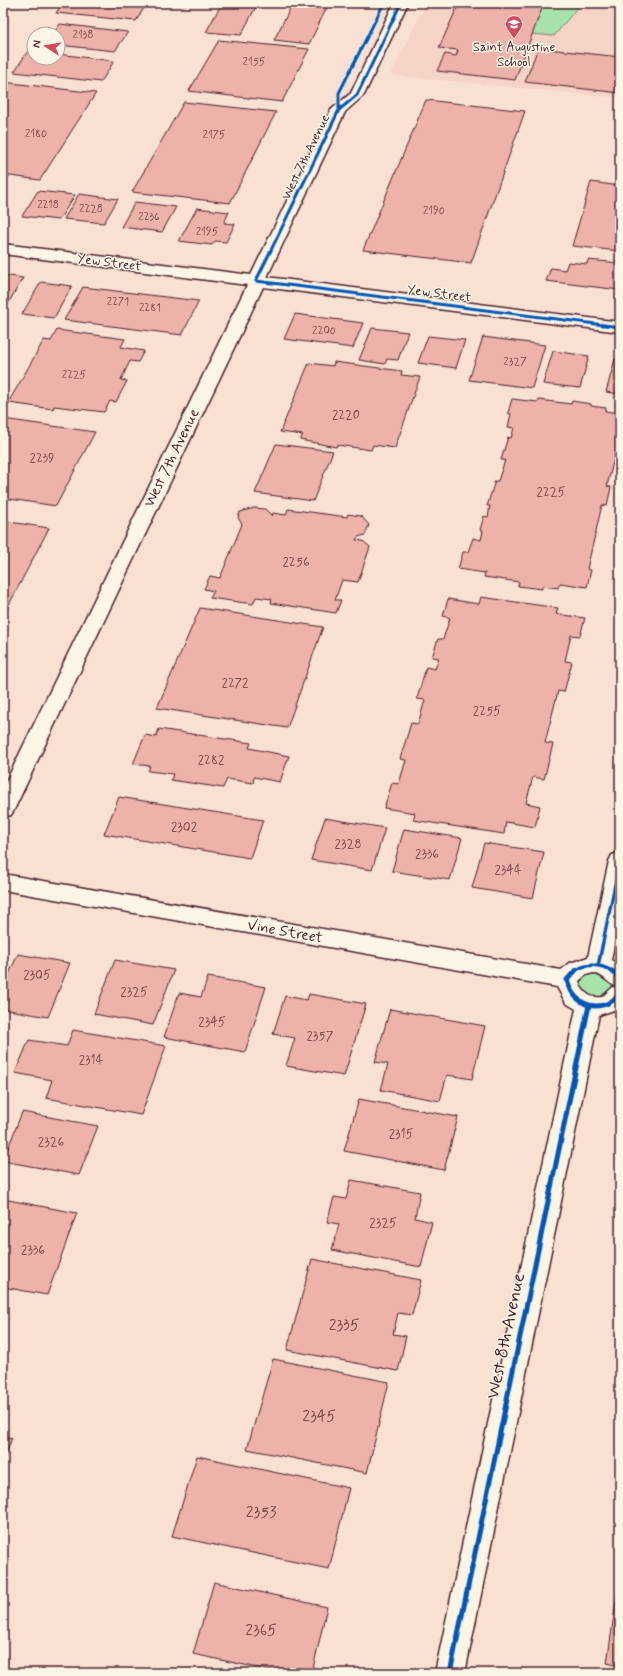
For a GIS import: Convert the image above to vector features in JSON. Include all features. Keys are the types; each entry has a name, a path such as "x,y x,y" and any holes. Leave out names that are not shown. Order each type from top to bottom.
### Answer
{"street":[{"name":"West 7th Avenue","path":"3,810 256,281 340,110 357,95 401,3"},
{"name":"Yew Street","path":"3,249 620,327"},
{"path":"598,966 620,861"},
{"name":"Vine Street","path":"3,882 567,980"},
{"path":"620,979 614,972 598,966 589,965 575,970 567,980 570,993 574,998 589,1005 606,1004 614,1001 620,994"},
{"name":"West 8th Avenue","path":"450,1673 589,1005"}],"shaded area":[{"name":"Saint Augustine School","path":"426,3 620,3 620,98 391,75"}],"green space":[{"path":"544,3 581,3 554,36 532,34"},
{"path":"575,970 614,972 620,994 589,1005 570,975"}],"building":[{"path":"63,3 147,3 136,21 56,13"},
{"path":"222,3 258,3 241,35 206,32"},
{"path":"293,3 329,3 309,44 274,40"},
{"path":"459,3 544,3 515,80 437,71 445,54 456,56 458,50 439,48"},
{"path":"60,24 128,32 115,51 66,46 66,26 59,26"},
{"path":"219,40 309,49 282,102 189,91"},
{"path":"538,48 620,57 620,93 525,82"},
{"path":"26,54 26,66 66,66 66,55 114,61 101,82 14,72"},
{"path":"3,82 96,93 40,180 3,175"},
{"path":"426,100 525,111 471,263 363,250"},
{"path":"184,102 276,112 230,203 132,192"},
{"path":"591,182 620,186 620,251 572,246"},
{"path":"38,191 75,195 59,220 22,216"},
{"path":"79,194 118,199 104,223 64,219"},
{"path":"135,202 176,207 162,232 121,227"},
{"path":"197,208 229,212 224,223 235,224 226,242 215,241 212,245 179,241"},
{"path":"588,260 620,263 620,290 546,281 551,268 565,270 568,262 587,264"},
{"path":"3,275 23,278 6,307 3,307"},
{"path":"41,282 72,286 54,318 22,314"},
{"path":"83,287 199,301 182,335 64,320"},
{"path":"295,314 363,323 353,348 284,339"},
{"path":"372,328 408,332 398,360 387,359 385,364 359,360"},
{"path":"57,330 125,339 121,347 144,351 138,362 130,361 121,380 127,381 116,402 110,401 104,412 54,406 53,409 8,403 44,340 51,341"},
{"path":"428,336 465,340 456,368 418,363"},
{"path":"483,337 545,345 532,388 469,380"},
{"path":"553,351 589,356 580,388 543,384"},
{"path":"615,359 620,360 620,394 606,392"},
{"path":"334,362 402,371 401,375 420,377 395,448 373,445 371,450 337,445 336,447 300,440 303,435 280,432 309,363 333,366"},
{"path":"512,399 538,402 539,400 571,404 572,401 606,408 605,411 620,413 620,435 607,486 611,487 607,506 602,505 587,569 591,570 587,587 560,583 558,588 542,586 542,589 518,586 519,582 484,577 485,573 458,569 463,552 468,552 473,538 481,540 483,531 480,530 484,516 488,517 490,506 487,506 495,481 498,481 505,460 501,460 508,437 511,438 514,428 508,427 511,414 508,413"},
{"path":"3,419 95,432 56,506 3,498"},
{"path":"276,444 333,451 313,501 255,493"},
{"path":"254,508 265,509 272,516 273,513 286,515 288,509 347,517 348,514 361,516 369,525 365,535 358,537 356,540 363,541 370,547 358,582 342,580 335,600 341,600 336,613 271,603 272,599 256,597 253,604 210,598 214,591 204,589 210,576 220,578 242,524 238,518 240,512"},
{"path":"3,521 49,528 3,616"},
{"path":"481,597 558,608 556,614 585,618 580,636 571,635 565,661 572,662 564,692 558,691 545,743 553,744 544,779 533,777 526,803 540,806 535,827 506,822 504,834 413,820 415,813 384,808 392,783 399,784 406,760 400,759 411,723 418,724 425,700 417,699 426,667 435,669 439,658 432,657 438,639 443,639 450,618 443,616 448,599 479,604"},
{"path":"200,608 323,627 287,728 157,708"},
{"path":"159,729 251,743 249,748 289,756 280,782 254,777 253,783 227,779 223,788 171,780 173,774 148,771 150,766 133,764 145,735 156,737"},
{"path":"119,797 263,820 250,858 104,834"},
{"path":"325,818 385,828 372,870 311,860"},
{"path":"404,829 462,838 450,880 392,871"},
{"path":"484,843 544,852 533,898 472,888"},
{"path":"18,954 70,963 48,1017 3,1009 3,987"},
{"path":"115,960 174,970 153,1025 94,1014"},
{"path":"208,977 266,987 245,1052 164,1037 179,993 201,997"},
{"path":"309,994 366,1004 344,1076 286,1066 295,1038 273,1034 285,996 307,1000"},
{"path":"390,1009 485,1026 472,1079 447,1075 440,1101 381,1090 388,1064 375,1062"},
{"path":"73,1030 166,1046 141,1115 46,1098 52,1080 15,1073 29,1040 67,1046"},
{"path":"359,1099 458,1117 444,1170 344,1151"},
{"path":"22,1112 98,1126 79,1175 3,1161"},
{"path":"351,1180 420,1192 415,1218 432,1222 421,1267 332,1250 339,1224 327,1222 334,1197 346,1199"},
{"path":"3,1199 77,1213 47,1295 3,1287"},
{"path":"312,1259 421,1280 412,1315 398,1313 393,1334 406,1336 398,1371 287,1350"},
{"path":"273,1359 389,1382 367,1473 247,1449"},
{"path":"3,1436 12,1438 3,1462"},
{"path":"197,1456 349,1488 329,1569 172,1536"},
{"path":"620,1574 620,1666 607,1663"},
{"path":"214,1582 327,1607 312,1673 282,1673 193,1654"}],"cycle path":[{"path":"339,110 339,93 384,3"},
{"path":"401,3 357,95 339,110 256,281 620,327"},
{"path":"598,966 620,861"},
{"path":"620,979 608,968 593,965 578,969 572,973 567,980 569,989 574,997 589,1005 598,1006 607,1004 614,1001 620,994"},
{"path":"450,1673 589,1005"}],"place":[{"name":"Saint Augustine School","path":"514,39"}]}
